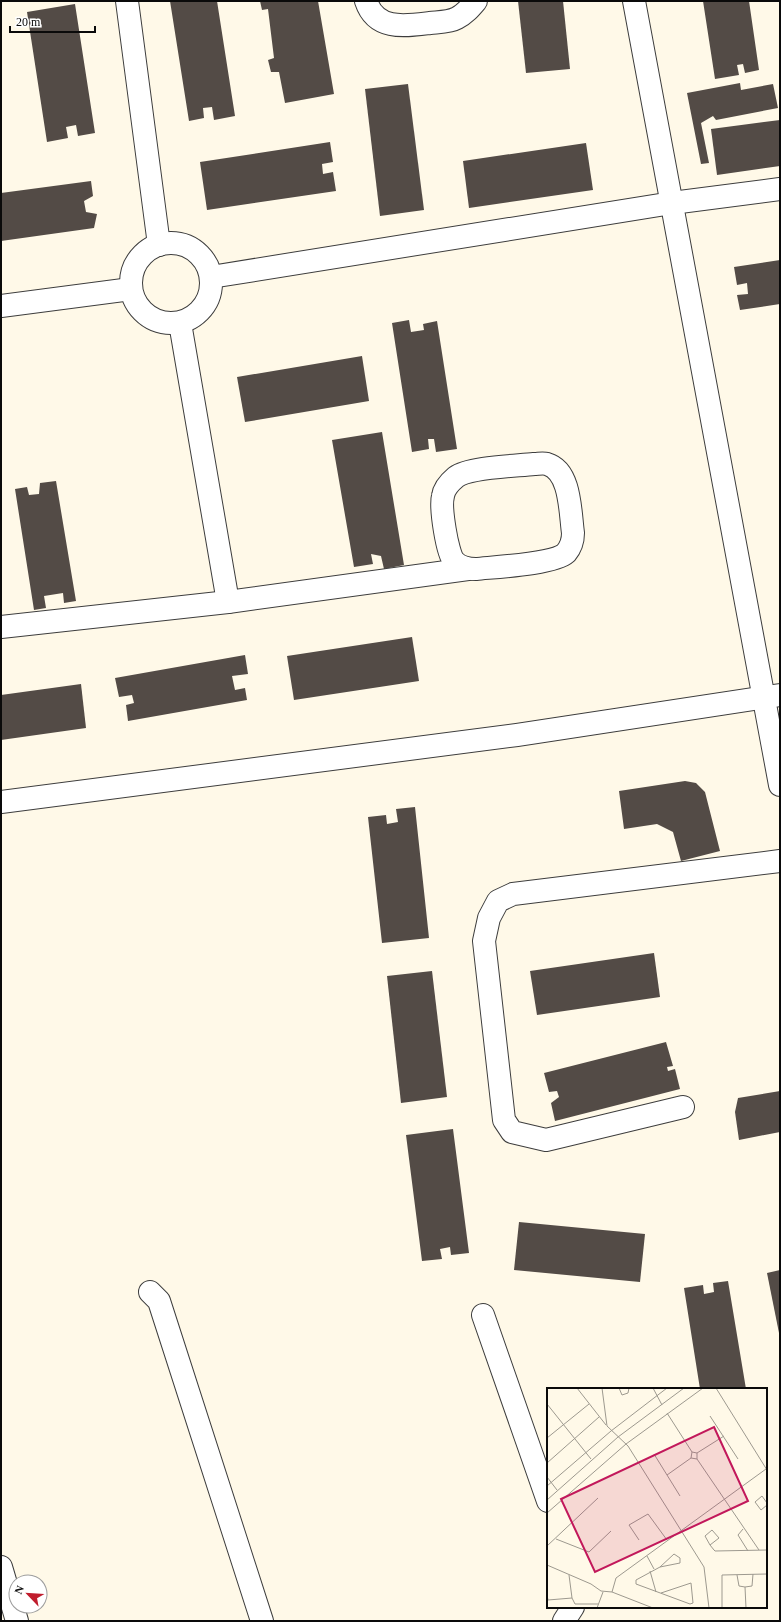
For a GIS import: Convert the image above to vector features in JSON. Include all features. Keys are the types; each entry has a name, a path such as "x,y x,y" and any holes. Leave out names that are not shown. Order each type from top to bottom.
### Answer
{"street":[{"path":"127,1 159,245"},
{"path":"366,1 368,7 379,19 394,26 410,26 456,18 468,11 476,1"},
{"path":"634,1 730,514 771,696 780,785"},
{"path":"211,277 672,203 780,189"},
{"path":"173,243 186,246 198,253 207,264 211,277 212,289 208,301 201,311 191,319 180,323 167,324 154,320 143,312 135,301 131,289 132,275 137,262 147,251 159,245 173,243"},
{"path":"1,306 131,289"},
{"path":"180,323 228,602"},
{"path":"1,627 228,602 468,569 553,559 566,553 573,540 564,479 557,470 546,464 534,464 470,471 458,475 448,484 443,495 441,508 450,553 454,561 460,566 468,569"},
{"path":"1,802 517,735 771,696"},
{"path":"683,1108 546,1140 512,1132 504,1120 484,941 488,918 498,901 512,894 780,861"},
{"path":"150,1292 159,1301 262,1621"},
{"path":"483,1315 547,1498"},
{"path":"1,1567 17,1621"},
{"path":"564,1621 572,1608"}],"building":[{"path":"170,1 217,1 235,116 214,120 212,107 203,108 204,118 189,121"},
{"path":"260,1 318,1 334,94 285,103 279,72 271,72 268,60 274,58 268,9 262,10"},
{"path":"518,1 563,1 570,69 526,73"},
{"path":"703,1 749,1 759,70 745,73 743,64 737,65 739,75 715,79"},
{"path":"75,4 95,133 78,136 76,125 66,127 68,138 47,142 27,12"},
{"path":"740,83 741,90 773,84 778,108 716,120 713,116 701,123 709,163 701,164 687,93"},
{"path":"408,84 424,210 380,216 365,89"},
{"path":"780,120 780,166 717,175 711,129"},
{"path":"330,142 333,162 322,164 323,174 333,172 336,191 207,210 200,162"},
{"path":"586,143 593,190 469,208 463,161"},
{"path":"91,181 93,196 84,201 86,212 97,214 94,228 1,241 1,193"},
{"path":"780,260 780,304 740,310 737,295 748,294 747,283 737,285 734,267"},
{"path":"409,320 411,332 424,330 423,324 437,321 457,449 436,452 434,439 428,439 429,449 412,452 392,323"},
{"path":"362,356 369,401 245,422 237,377"},
{"path":"382,432 404,565 384,569 381,556 371,554 373,564 354,567 332,440"},
{"path":"56,481 76,601 64,603 63,593 44,596 46,608 34,610 15,489 27,487 29,495 39,494 40,483"},
{"path":"412,637 419,681 294,700 287,656"},
{"path":"245,655 248,674 232,676 235,690 245,688 247,700 128,721 126,705 134,703 132,695 119,697 115,678"},
{"path":"81,684 86,728 1,740 1,695"},
{"path":"685,781 696,783 705,792 720,851 681,861 673,832 657,824 624,829 619,791"},
{"path":"415,807 429,938 382,943 368,817 386,815 387,824 398,822 396,809"},
{"path":"654,953 660,997 537,1015 530,971"},
{"path":"432,971 447,1097 401,1103 387,976"},
{"path":"666,1042 673,1066 667,1067 668,1071 675,1069 680,1089 555,1121 551,1103 559,1097 557,1091 549,1092 544,1073"},
{"path":"780,1091 780,1132 739,1140 735,1112 738,1098"},
{"path":"453,1129 469,1253 451,1255 450,1247 440,1249 442,1259 422,1261 406,1135"},
{"path":"519,1222 645,1234 640,1282 514,1270"},
{"path":"780,1270 780,1333 779,1333 767,1273"},
{"path":"728,1281 746,1388 700,1388 684,1288 703,1285 704,1294 714,1292 713,1283"}]}
